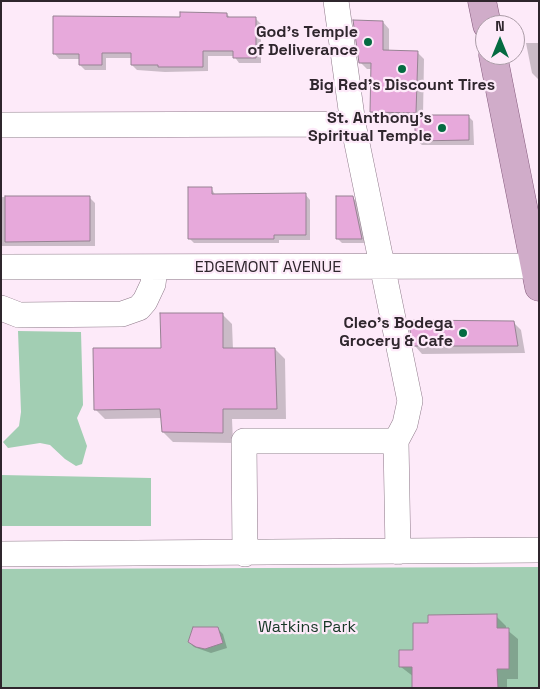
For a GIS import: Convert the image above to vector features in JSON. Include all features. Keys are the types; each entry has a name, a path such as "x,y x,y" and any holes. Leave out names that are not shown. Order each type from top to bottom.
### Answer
{"main road":[{"path":"482,1 485,15"},
{"path":"495,65 537,276"}],"street":[{"path":"336,1 353,124 410,400 405,424 396,440 398,552"},
{"path":"1,125 353,124"},
{"name":"EDGEMONT AVENUE","path":"1,267 383,268 537,276"},
{"path":"1,308 19,315 122,314 139,308 145,301 153,284 154,268"},
{"path":"245,554 244,440 396,440"},
{"path":"1,554 245,554 539,550"}],"green space":[{"path":"18,331 81,332 83,405 77,418 87,446 82,464 76,466 50,445 40,443 8,448 3,442 19,426 21,412"},
{"path":"1,475 151,478 151,526 1,526"},
{"name":"Watkins Park","path":"539,567 539,688 1,688 1,569"}],"building":[{"path":"180,12 227,13 227,17 256,17 256,58 233,58 233,51 203,51 203,67 158,67 158,65 131,65 131,53 102,53 102,65 79,65 79,54 53,54 53,16 180,17"},
{"path":"353,20 383,21 383,50 418,51 416,113 370,112 371,63 359,63"},
{"name":"St. Anthony's Spiritual Temple","path":"415,115 469,115 469,140 415,141"},
{"path":"188,187 212,187 212,194 306,193 306,235 274,235 274,239 188,239"},
{"path":"5,196 90,196 90,241 5,242"},
{"path":"336,196 353,196 362,239 336,239"},
{"path":"160,313 223,313 223,348 275,348 277,409 223,409 223,433 162,432 160,409 94,410 93,348 161,348"},
{"name":"Cleo's Bodega Grocery & Cafe","path":"408,320 514,321 518,346 413,346"},
{"path":"497,614 497,628 509,628 509,669 497,669 498,688 412,688 412,667 399,667 399,650 413,650 413,623 428,623 428,615"},
{"path":"193,627 218,627 223,643 205,649 196,647 188,642"}],"place":[{"name":"God's Temple of Deliverance","path":"368,42"},
{"name":"Big Red's Discount Tires","path":"402,69"},
{"name":"St. Anthony's Spiritual Temple","path":"442,128"},
{"name":"Cleo's Bodega Grocery & Cafe","path":"463,333"}]}
